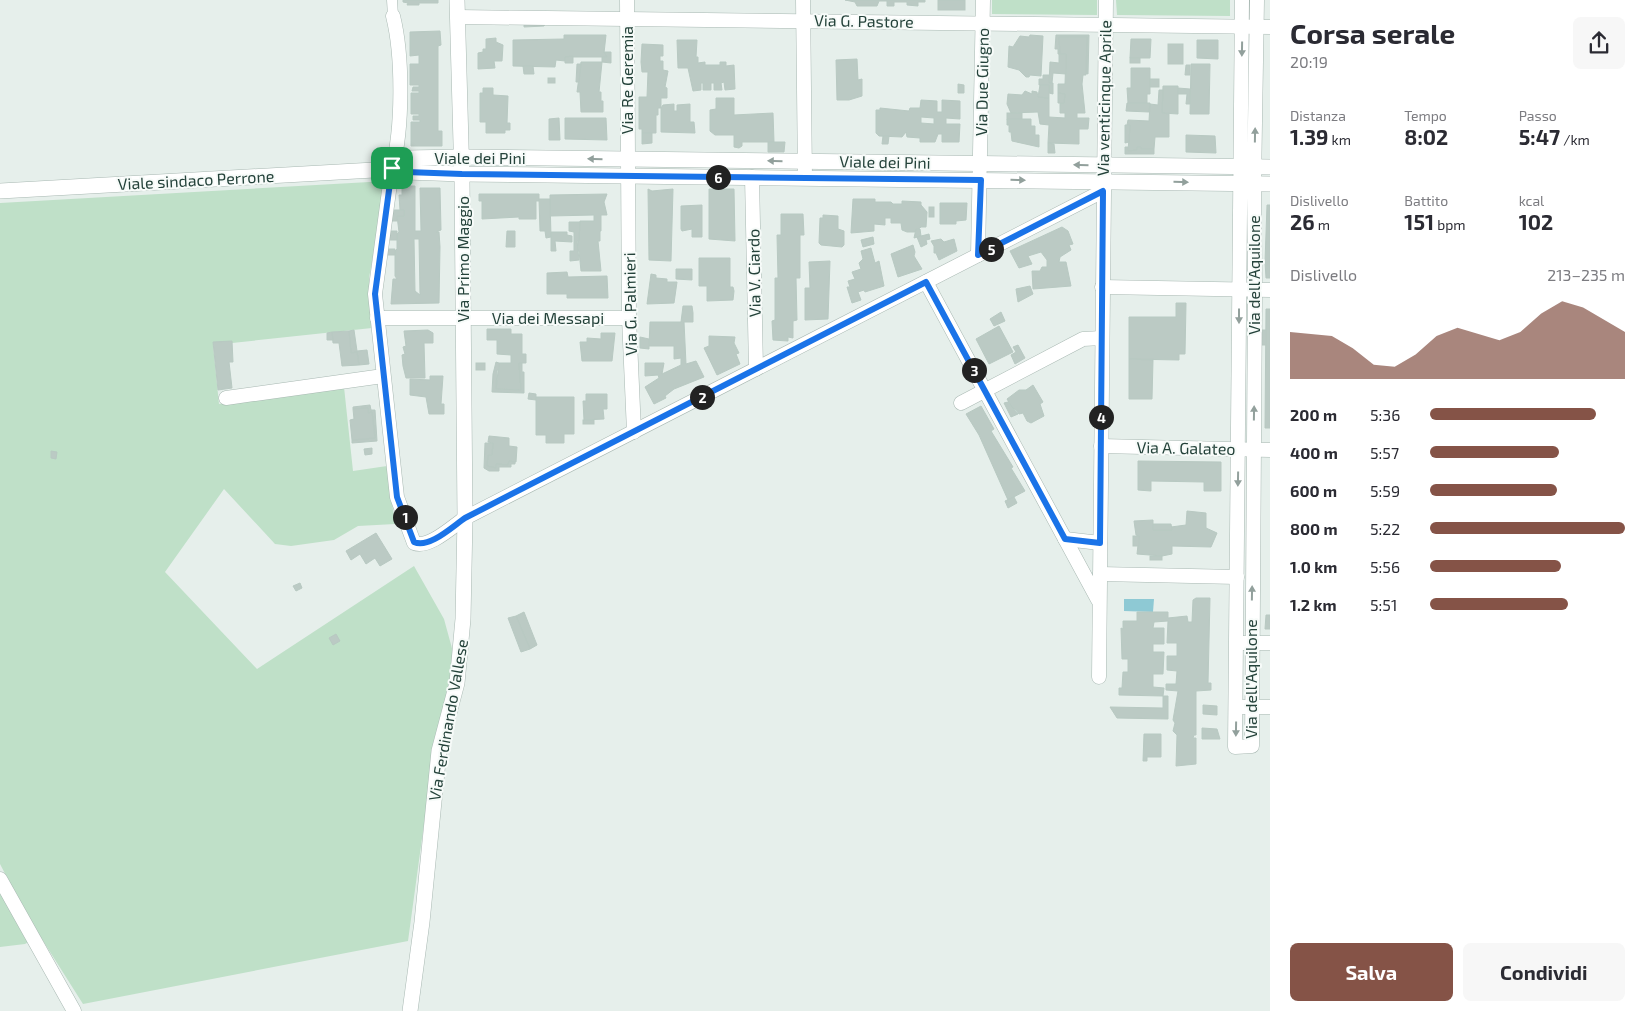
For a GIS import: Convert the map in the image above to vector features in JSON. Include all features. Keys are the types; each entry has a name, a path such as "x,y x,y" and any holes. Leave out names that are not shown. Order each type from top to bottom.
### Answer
{"street":[{"path":"392,0 393,16 397,31 399,80 398,149 392,168 375,294 397,497 414,542 418,544 427,542 465,518 978,255 1103,186"},
{"name":"Via Primo Maggio","path":"457,0 462,174 465,518"},
{"name":"Via Re Geremia","path":"627,0 628,176"},
{"path":"803,0 804,178"},
{"name":"Via Due Giugno","path":"978,255 981,180 983,0"},
{"name":"Via venticinque Aprile","path":"1099,677 1106,0"},
{"name":"Via dell'Aquilone","path":"1242,0 1247,184 1255,290 1251,643 1252,746 1236,747 1239,289 1247,184"},
{"name":"Via dell'Aquilone","path":"1247,167 1263,27 1257,0"},
{"name":"Via G. Pastore","path":"458,16 1263,27"},
{"name":"Viale dei Pini","path":"392,168 406,158 461,157 1270,167"},
{"name":"Viale dei Pini","path":"392,168 406,172 462,174 981,180 1103,186 1270,184"},
{"name":"Viale sindaco Perrone","path":"0,192 392,168"},
{"name":"Via G. Palmieri","path":"628,176 629,318 634,432"},
{"name":"Via V. Ciardo","path":"752,177 756,369"},
{"path":"926,282 1099,602"},
{"path":"1102,287 1270,290"},
{"name":"Via dei Messapi","path":"377,318 629,318"},
{"path":"961,403 1083,339 1102,338"},
{"path":"226,398 383,376"},
{"name":"Via A. Galateo","path":"1101,446 1270,450"},
{"name":"Via Ferdinando Vallese","path":"410,1011 422,930 439,751 457,683 462,651 465,518"},
{"path":"1065,539 1100,543"},
{"path":"1100,574 1237,577"},
{"path":"1236,643 1270,643"},
{"path":"1236,707 1270,707"},
{"path":"0,879 74,1011"}],"green space":[{"path":"992,0 1097,0 1097,15 992,14"},
{"path":"1116,0 1230,0 1230,16 1117,15"},
{"path":"387,181 369,278 372,328 213,345 219,404 344,387 353,471 387,466 395,524 358,526 334,540 291,546 275,544 224,489 165,572 257,669 414,566 444,619 453,652 448,691 436,736 408,941 83,1004 26,914 0,864 0,203"},
{"path":"0,892 30,941 25,944 0,947"}],"water":[{"path":"1124,599 1154,599 1153,612 1124,611"}],"building":[{"path":"403,0 438,0 438,3 407,5 408,3 403,2"},
{"path":"845,0 925,0 925,2 918,2 918,6 907,5 907,2 894,2 894,6 887,6 887,1 879,1 877,6 857,6 855,2"},
{"path":"938,0 965,0 965,10 938,10"},
{"path":"524,24 545,24 544,26 524,27"},
{"path":"440,31 441,45 438,46 438,131 442,131 442,146 411,146 411,122 420,122 420,120 413,120 413,116 419,116 419,114 411,114 411,93 419,93 419,91 412,91 413,87 419,87 419,85 410,85 410,64 419,64 419,55 410,56 410,32"},
{"path":"564,35 606,35 604,53 607,53 607,57 565,57 565,61 556,60 555,67 513,66 513,40 564,39"},
{"path":"1030,35 1043,36 1041,76 1030,75 1026,77 1019,70 1008,67 1009,46 1013,47 1020,36 1029,37"},
{"path":"1056,35 1089,35 1088,74 1085,73 1087,37 1059,37 1060,54 1058,54 1058,49 1055,49"},
{"path":"1059,37 1087,37 1086,75 1083,75 1082,84 1085,113 1077,113 1077,118 1089,118 1088,129 1079,129 1079,144 1048,143 1049,125 1040,124 1038,112 1011,113 1007,104 1008,94 1022,95 1025,91 1032,94 1032,91 1037,92 1038,97 1049,98 1049,117 1065,118 1065,113 1060,113 1060,103 1064,103 1065,94 1058,93 1058,84 1065,84 1066,54 1060,54"},
{"path":"496,38 496,42 503,45 502,61 494,61 495,68 478,69 478,53 486,49 486,39"},
{"path":"1131,39 1151,39 1150,58 1130,58"},
{"path":"677,40 697,40 696,57 698,57 698,63 705,62 705,65 720,65 720,62 726,62 726,66 734,65 735,89 725,90 724,82 721,83 722,90 714,90 714,83 711,83 711,90 703,90 703,83 701,83 701,90 693,91 688,68 678,68"},
{"path":"1197,40 1218,40 1218,59 1197,58"},
{"path":"642,44 663,45 663,56 660,56 660,61 663,61 663,70 668,71 665,87 667,88 667,98 661,98 661,108 658,108 658,115 656,115 656,133 642,133 642,129 639,129 639,97 647,97 648,72 642,72"},
{"path":"1168,44 1183,44 1183,64 1168,64"},
{"path":"604,52 611,52 611,63 602,62 602,57 607,57"},
{"path":"1059,54 1066,54 1066,74 1053,73 1052,83 1049,83 1050,62 1059,63"},
{"path":"573,56 573,63 565,63 565,57"},
{"path":"1130,58 1140,58 1140,63 1130,63"},
{"path":"857,59 858,80 862,79 862,96 849,100 837,100 836,60"},
{"path":"581,62 602,62 599,92 601,92 601,101 603,101 603,112 581,112 580,92 577,92"},
{"path":"577,64 581,64 579,82 576,82"},
{"path":"1191,64 1210,64 1209,114 1190,114"},
{"path":"1186,65 1190,65 1190,75 1185,75"},
{"path":"523,66 533,66 534,74 524,74"},
{"path":"1131,68 1150,68 1150,94 1147,94 1147,103 1128,103 1127,88 1131,88"},
{"path":"1043,75 1049,75 1049,83 1053,83 1053,94 1049,93 1049,85 1039,85 1039,79 1043,79"},
{"path":"548,78 555,78 555,83 548,83"},
{"path":"1150,79 1159,79 1159,87 1150,87"},
{"path":"958,84 964,85 964,93 958,93"},
{"path":"1040,85 1049,85 1049,98 1038,97"},
{"path":"1163,86 1178,86 1178,114 1162,113"},
{"path":"483,88 493,88 493,95 508,96 507,123 510,123 510,130 505,130 505,133 486,133 486,122 480,122 480,93 483,93"},
{"path":"1178,88 1190,89 1190,104 1186,104 1187,94 1178,94"},
{"path":"1159,90 1163,90 1162,113 1169,114 1169,137 1155,137 1154,149 1141,149 1141,147 1137,147 1137,150 1128,151 1130,125 1127,125 1128,120 1149,121 1150,104 1158,105"},
{"path":"1058,93 1065,94 1064,103 1058,103"},
{"path":"716,98 734,98 734,115 773,113 774,142 742,142 742,146 739,148 734,147 734,135 715,135 710,131 710,110 716,109"},
{"path":"921,100 937,101 937,112 942,112 942,100 960,101 960,119 946,118 946,124 960,124 959,142 942,142 942,134 938,134 935,142 920,142 920,138 907,137 906,132 902,137 879,136 876,133 876,110 880,110 880,108 909,111 910,108 920,108","holes":["921,117 934,118 934,124 921,123"]},
{"path":"1127,103 1150,103 1149,112 1126,111"},
{"path":"674,104 674,111 677,111 677,105 690,104 690,122 694,122 695,133 661,132 661,108 663,105"},
{"path":"1007,113 1022,113 1022,119 1007,119"},
{"path":"559,118 560,140 549,140 549,119"},
{"path":"565,118 606,118 607,140 565,139"},
{"path":"1007,119 1031,119 1031,126 1035,126 1035,135 1039,135 1039,147 1012,141"},
{"path":"1125,125 1130,125 1129,142 1125,143"},
{"path":"642,133 652,133 652,143 642,144"},
{"path":"1186,135 1215,136 1216,153 1186,152"},
{"path":"883,136 889,136 888,144 882,144"},
{"path":"768,142 785,142 784,152 768,152"},
{"path":"1048,143 1054,144 1055,153 1048,153"},
{"path":"1125,147 1128,147 1128,151 1137,150 1137,147 1141,147 1141,149 1154,149 1154,154 1125,154"},
{"path":"402,186 415,186 415,231 421,231 420,188 440,188 441,230 436,232 439,232 440,247 439,303 391,304 393,279 397,279 395,276 395,251 397,249 397,234 399,232 397,216 404,216 404,210 400,210 399,195 402,195","holes":["414,239 419,239 420,295 415,291"]},
{"path":"648,189 652,191 673,189 671,261 649,260"},
{"path":"709,189 734,189 735,241 709,239"},
{"path":"479,194 539,194 539,201 536,201 536,219 519,219 519,217 482,219 482,201 479,201"},
{"path":"607,194 604,202 607,215 601,215 600,241 598,241 601,271 581,271 579,251 577,251 580,221 594,221 594,215 550,216 550,195"},
{"path":"539,199 550,199 551,237 546,238 545,231 540,231"},
{"path":"853,199 875,199 875,202 891,202 893,204 902,204 902,201 921,202 921,205 927,212 926,227 921,227 915,232 907,232 902,230 901,223 891,223 891,218 885,218 885,225 874,224 874,231 851,233"},
{"path":"940,203 967,203 966,220 956,221 956,224 940,224"},
{"path":"702,205 702,237 692,237 692,229 682,231 681,229 681,206"},
{"path":"1267,205 1270,205 1270,278 1266,278 1265,262"},
{"path":"929,207 934,207 934,217 929,217"},
{"path":"393,210 404,210 404,216 397,216 397,221 392,221"},
{"path":"781,214 803,214 804,235 800,235 800,278 796,278 797,320 793,321 793,338 788,337 788,341 773,340 772,321 775,320 775,278 778,278 777,235 781,235"},
{"path":"823,215 838,216 838,229 844,231 844,245 842,247 821,245 819,243 820,218 823,218"},
{"path":"569,222 580,222 579,241 577,241 579,260 570,261 570,251 574,251 574,232 569,231"},
{"path":"1062,227 1068,231 1073,244 1069,245 1071,250 1060,257 1059,262 1066,262 1071,286 1033,289 1032,271 1040,271 1042,267 1047,267 1047,260 1041,252 1028,256 1032,264 1019,268 1010,251"},
{"path":"916,229 920,229 921,236 914,238"},
{"path":"390,231 397,231 397,240 389,240"},
{"path":"507,231 515,231 515,247 506,247"},
{"path":"551,232 567,232 567,235 572,236 572,242 555,241 556,251 551,251"},
{"path":"929,234 930,239 926,240 927,244 921,247 917,237"},
{"path":"873,237 874,244 863,247 861,240"},
{"path":"941,239 944,242 954,239 957,251 939,260 936,253 934,253 934,246 931,241"},
{"path":"913,245 914,256 922,269 898,277 891,254"},
{"path":"871,248 875,263 879,261 884,286 865,292 864,290 858,292 861,300 852,303 847,287 850,287 848,281 855,279 852,272 861,269 859,263 863,259 861,251"},
{"path":"388,249 395,249 395,255 387,255"},
{"path":"699,258 730,258 730,287 733,287 734,291 733,300 707,301 707,286 699,286"},
{"path":"830,261 828,319 805,320 805,288 810,288 809,262"},
{"path":"676,269 692,269 692,280 676,279"},
{"path":"567,272 568,277 607,276 608,298 567,298 567,294 547,294 547,273"},
{"path":"651,274 656,275 656,278 667,279 667,282 677,282 674,303 647,304"},
{"path":"1030,286 1033,294 1018,302 1016,289"},
{"path":"1176,303 1186,303 1185,354 1179,354 1179,360 1129,359 1129,317 1176,317"},
{"path":"683,306 692,306 693,313 693,322 684,322 686,364 696,361 704,377 674,389 665,396 666,398 654,404 645,387 659,378 658,375 645,376 645,363 664,363 662,374 681,365 681,358 674,359 674,346 649,346 650,322 681,322"},
{"path":"1266,309 1270,309 1270,428 1265,428"},
{"path":"1001,312 1005,321 994,326 990,319"},
{"path":"999,326 1013,352 989,364 976,339"},
{"path":"487,329 511,329 511,334 522,334 522,354 526,354 526,363 519,363 521,390 496,389 499,363 511,363 511,355 497,354 497,340 487,340"},
{"path":"354,330 357,351 367,350 369,364 359,365 357,352 351,353 349,331"},
{"path":"428,330 433,333 433,343 424,343 425,378 406,378 402,355 405,354 403,347 406,346 404,331"},
{"path":"1260,330 1266,330 1266,345 1260,345"},
{"path":"349,331 351,353 357,352 359,365 342,366 339,343 333,343 332,332"},
{"path":"332,332 333,340 327,340 327,333"},
{"path":"601,333 615,333 612,361 582,361 580,342 587,342 587,338 601,339"},
{"path":"709,336 735,337 734,343 739,353 736,354 740,364 717,375 704,348 709,346"},
{"path":"640,337 649,339 649,349 640,348"},
{"path":"232,341 233,362 229,362 232,388 218,390 213,342"},
{"path":"1018,345 1025,358 1015,364 1011,355 1016,352 1013,347"},
{"path":"1129,359 1153,360 1152,399 1129,399"},
{"path":"496,362 499,363 499,370 497,370 496,389 521,390 519,363 522,363 524,393 492,392"},
{"path":"476,363 485,363 485,370 476,370"},
{"path":"430,376 443,376 441,404 444,404 444,414 429,414 426,397 410,395 410,379 430,380"},
{"path":"1033,385 1043,402 1040,404 1044,416 1031,423 1027,421 1023,413 1019,414 1013,409 1007,399 1019,390 1026,390"},
{"path":"529,393 536,394 536,400 528,399"},
{"path":"586,394 607,394 607,409 603,409 604,419 584,420 583,401 586,401"},
{"path":"536,397 574,397 574,434 564,434 564,443 546,443 546,435 536,435"},
{"path":"1008,402 1018,414 1011,417 1004,403"},
{"path":"370,405 371,410 375,410 377,441 352,443 352,440 375,438 372,412 368,413 368,408 353,409 353,407"},
{"path":"981,406 994,429 991,431 1025,491 1008,500 979,435 966,414"},
{"path":"368,408 368,413 372,412 375,438 352,440 350,420 354,419 353,409"},
{"path":"583,420 594,420 594,424 583,424"},
{"path":"489,436 509,438 509,446 517,447 516,462 509,461 508,465 496,464 496,468 487,466 488,455 492,455 493,443 488,442"},
{"path":"485,443 493,443 492,455 488,455 487,466 496,468 496,464 508,465 509,461 515,462 515,464 511,464 511,467 499,467 499,471 489,471 484,468"},
{"path":"372,448 372,454 365,455 364,449"},
{"path":"51,451 57,452 56,459 51,458"},
{"path":"1138,461 1221,462 1221,491 1204,491 1204,482 1151,481 1151,491 1138,490"},
{"path":"1014,497 1017,503 1008,508 1005,501"},
{"path":"1187,511 1206,513 1206,528 1217,533 1211,547 1172,546 1172,554 1162,556 1137,554 1139,536 1136,535 1134,521 1153,520 1153,530 1172,530 1171,527 1186,525"},
{"path":"1153,524 1171,524 1172,530 1153,530"},
{"path":"376,533 392,559 380,566 375,558 366,564 360,554 351,560 346,551"},
{"path":"1133,536 1139,536 1139,546 1133,546"},
{"path":"1150,556 1162,556 1162,560 1150,560"},
{"path":"300,583 302,588 296,591 293,586"},
{"path":"1196,598 1210,598 1208,683 1211,683 1211,690 1196,691 1196,735 1193,738 1196,738 1196,764 1176,766 1177,735 1173,731 1175,723 1173,720 1178,691 1166,690 1166,684 1176,684 1177,671 1167,670 1167,656 1177,656 1177,643 1167,643 1168,621 1154,622 1153,628 1164,628 1164,644 1153,644 1153,652 1164,652 1163,674 1153,674 1153,687 1164,688 1163,696 1119,695 1119,688 1122,688 1123,672 1128,672 1128,659 1122,659 1121,628 1123,629 1123,621 1137,621 1137,612 1168,612 1168,618 1187,616 1188,622 1192,622 1193,600"},
{"path":"524,612 537,645 530,649 516,616"},
{"path":"1266,615 1270,615 1270,629 1265,629"},
{"path":"516,616 530,649 521,652 508,618"},
{"path":"336,634 340,641 333,645 329,638"},
{"path":"1163,696 1168,696 1168,719 1117,718 1110,707 1163,708"},
{"path":"1203,705 1217,706 1217,715 1203,714"},
{"path":"1202,728 1217,729 1220,739 1202,739"},
{"path":"1144,734 1161,734 1161,757 1147,757 1147,761 1143,761"}],"route":[{"path":"392,168 406,172 462,174 981,180 978,255 1103,191 1100,543 1065,539 926,282 465,518 427,542 418,544 414,542 397,497 375,294 392,168"}]}
